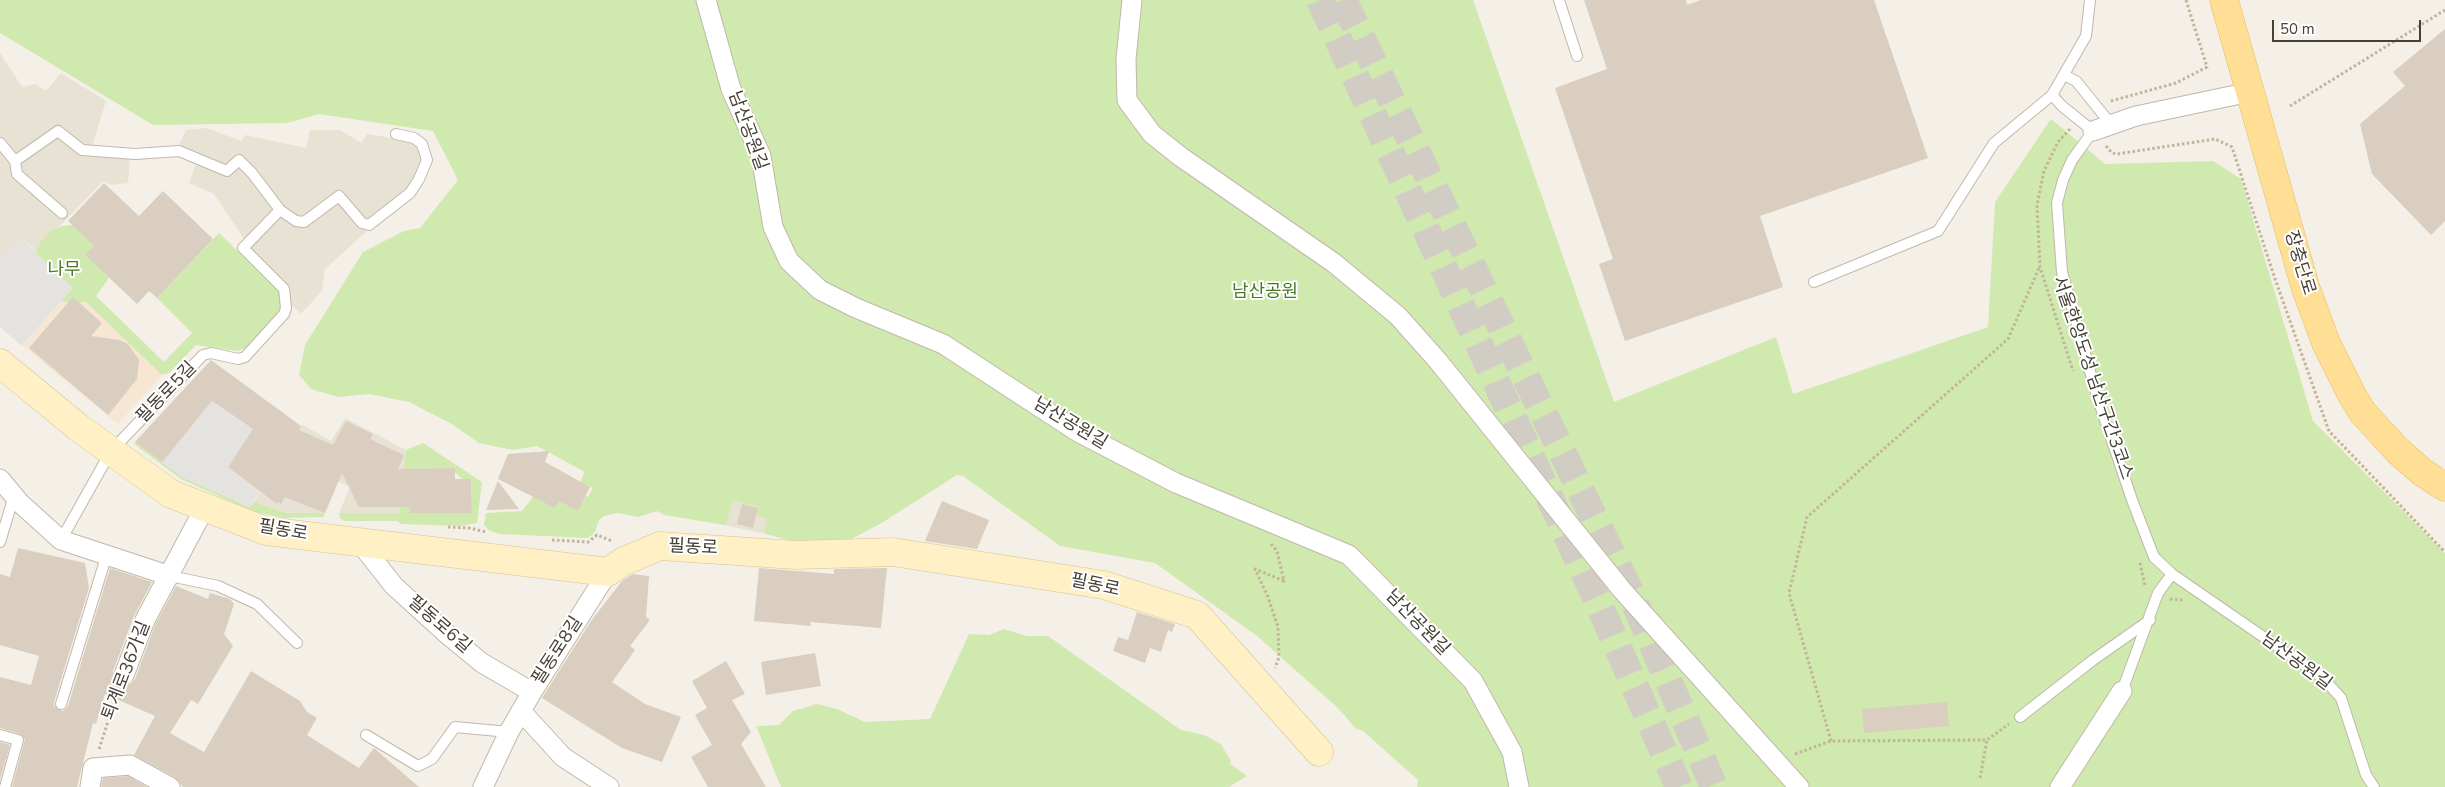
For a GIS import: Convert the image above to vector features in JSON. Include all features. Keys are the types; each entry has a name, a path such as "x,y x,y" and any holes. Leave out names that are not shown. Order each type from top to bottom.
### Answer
{"main road":[{"name":"장충단로","path":"2224,0 2305,286 2326,343 2352,396 2376,428 2422,472 2445,486"}],"street":[{"name":"남산공원길","path":"706,0 731,88 761,156 773,227 789,261 820,290 856,308 943,344 1078,432 1176,483 1348,555 1473,681 1512,752 1519,787"},
{"path":"1132,0 1126,60 1128,100 1152,134 1181,157 1334,263 1398,316 1438,361 1622,590 1799,787"},
{"path":"2102,127 2250,92"},
{"name":"필동로","path":"0,363 79,428 171,494 204,509 266,531 608,572 624,561 660,546 796,555 892,552 1104,586 1197,615 1318,752"},
{"path":"0,479 14,496 61,540 170,576"},
{"name":"퇴계로36가길","path":"124,675 146,620 204,509"},
{"name":"필동로6길","path":"360,543 394,586 448,635 482,663 532,692"},
{"name":"필동로8길","path":"483,787 509,732 532,692 608,572"},
{"path":"2060,787 2122,691"},
{"path":"521,711 563,757 609,787"},
{"path":"91,778 130,764 170,787"}],"lane":[{"path":"1559,0 1577,56"},
{"path":"1814,282 1938,231 1994,143 2052,94 2064,76 2086,36 2090,0"},
{"path":"2064,76 2076,81 2096,105 2102,127"},
{"path":"2052,94 2062,106 2078,119 2102,127"},
{"name":"남산공원길","path":"2102,127 2072,160 2063,180 2057,203 2062,272 2097,396 2132,500 2154,557 2172,574 2323,678 2341,698 2366,775 2374,787"},
{"path":"16,161 58,131 82,150 135,154 179,151 227,171 238,160 252,173 280,210 296,221 304,222 339,196 362,224 369,225 410,193 419,179 427,160 422,144 414,138 396,134"},
{"path":"0,143 16,161 17,174 62,213"},
{"name":"필동로5길","path":"112,451 204,355 211,353 238,359 245,357 284,314 286,308 284,289 243,248 280,210"},
{"path":"61,540 112,451"},
{"path":"0,542 14,496"},
{"path":"61,704 107,554"},
{"path":"2122,691 2150,620 2158,593 2172,574"},
{"path":"170,576 218,586 257,604 297,643"},
{"path":"2020,717 2093,660 2150,620"},
{"path":"366,735 418,766 432,759 455,727 509,732"},
{"path":"0,735 18,740 5,787"}],"path":[{"path":"2096,105 2176,83 2206,67 2186,0"},
{"path":"2290,106 2445,10"},
{"name":"서울한양도성 남산구간3코스","path":"2076,380 2040,267 2037,205 2044,171 2058,142 2078,119"},
{"path":"2102,127 2112,152 2117,154 2215,139 2232,147"},
{"path":"1831,741 1789,593 1807,518 2008,339 2040,267"},
{"path":"1247,512 1277,551 1284,581 1255,569 1268,597 1278,626 1279,657 1265,692"},
{"path":"440,527 470,528 490,533"},
{"path":"549,539 588,542 598,535 614,541"},
{"path":"2139,561 2144,586 2166,599 2191,601"},
{"name":"퇴계로36가길","path":"91,778 110,712 124,675"},
{"path":"1776,761 1831,741 1987,740 2020,717"},
{"path":"1980,778 1987,740"}],"shaded area":[{"path":"0,53 22,87 36,84 46,91 61,73 106,101 91,150 130,154 128,183 112,185 103,181 36,251 20,237 0,259"},
{"path":"207,128 241,141 245,135 306,148 310,130 340,130 362,143 367,134 410,141 420,147 423,159 415,177 405,191 367,219 362,218 343,196 303,218 296,217 283,207 239,156 226,169 178,147 186,130"},
{"path":"197,161 229,175 240,164 275,211 244,239 214,194 189,183"},
{"path":"340,202 366,232 325,269 322,291 301,314 290,303 288,286 248,247 280,214 295,224"},
{"path":"20,237 73,288 22,346 0,327 0,259"},
{"path":"73,288 162,375 118,424 23,346"},
{"path":"212,401 253,429 228,467 260,491 250,507 182,477 161,461"},
{"path":"345,418 406,450 399,513 339,513 350,487 338,482 325,513 286,513 254,502 301,426 303,425 331,441","holes":["375,441 404,455 393,479 361,469"]},
{"path":"735,501 759,507 767,519 764,532 766,534 724,525 727,523 732,503"}],"green space":[{"name":"남산공원","path":"0,0 1473,0 1614,402 1776,337 1793,394 1988,327 1995,202 2051,119 2105,164 2213,161 2241,179 2313,421 2445,553 2445,787 1417,787 1418,780 1363,731 1355,728 1339,709 1257,636 1155,563 1060,546 963,476 957,475 880,524 851,539 791,541 766,534 764,532 767,519 757,515 759,507 735,501 732,503 727,523 724,525 664,515 657,511 638,517 618,513 604,516 599,520 595,532 588,538 500,534 490,531 484,525 486,513 522,511 537,492 555,508 559,501 578,510 593,488 580,482 585,472 537,446 513,450 479,443 450,423 409,402 369,394 338,397 311,389 299,375 305,345 363,252 404,231 420,228 458,180 433,131 319,114 287,123 153,125 0,33"},
{"name":"나무","path":"73,225 94,246 86,255 109,278 96,296 164,362 192,333 157,298 219,233 281,293 280,312 250,347 237,351 196,345 169,373 162,375 85,301 78,303 65,302 53,298 34,265 36,251 42,240 51,231 63,226"},
{"path":"135,442 182,477 250,507 254,502 286,513 325,513 324,517 282,518 252,511 181,479 134,444"},
{"path":"423,443 482,482 477,523 461,526 401,524 397,521 344,521 340,518 339,513 399,513 406,450","holes":["454,468 455,472 462,479 471,479 472,513 410,513 410,469"]},
{"path":"1004,629 1027,636 1048,636 1181,730 1204,735 1221,744 1231,761 1230,764 1247,776 1229,787 781,787 756,726 779,725 793,711 817,704 837,709 865,722 930,719 969,634 989,635"}],"building":[{"path":"1584,0 1686,0 1687,5 1701,0 1874,0 1928,158 1760,216 1783,287 1625,341 1599,264 1613,259 1555,88 1607,69"},
{"path":"2445,29 2445,221 2431,235 2372,174 2360,124 2405,86 2393,72"},
{"path":"104,183 139,216 163,191 213,239 157,298 149,291 137,304 85,255 94,246 68,221"},
{"path":"73,297 102,323 91,336 119,340 128,344 139,360 137,379 108,415 29,348"},
{"path":"211,360 301,426 299,430 333,445 346,421 373,434 370,439 404,455 398,469 455,468 455,479 471,479 472,513 410,513 410,507 359,507 342,473 325,513 285,497 281,504 277,502 277,504 228,467 253,429 212,401 162,462 135,442"},
{"path":"549,451 545,462 590,487 578,511 559,501 555,508 498,479 508,454"},
{"path":"498,481 519,509 486,510"},
{"path":"942,501 989,520 977,549 925,541"},
{"path":"742,504 758,508 753,528 737,524"},
{"path":"18,548 85,563 89,588 54,702 54,706 59,710 63,711 68,706 110,568 152,582 134,616 113,671 115,682 120,686 131,684 135,679 155,625 176,586 208,599 210,593 230,599 234,604 224,634 233,646 198,704 191,700 170,733 204,752 251,671 300,701 307,712 317,718 307,735 359,768 374,748 419,787 183,787 175,777 134,755 155,716 105,694 96,724 93,723 77,787 12,787 25,739 20,734 0,728 0,677 31,685 39,656 0,645 0,574 10,577"},
{"path":"759,568 834,574 834,569 887,568 881,628 810,622 811,626 754,621"},
{"path":"633,574 649,576 646,617 650,620 630,646 635,650 612,682 645,704 681,717 662,762 622,748 542,698 591,621 622,581"},
{"path":"1137,612 1175,624 1172,632 1168,630 1161,652 1150,648 1145,663 1113,651 1118,637 1128,640"},
{"path":"815,653 821,686 766,695 761,662"},
{"path":"726,661 745,694 732,700 751,732 741,744 766,787 708,787 691,757 712,745 695,715 707,708 692,681"},
{"path":"1947,702 1949,726 1864,733 1862,709"},
{"path":"0,742 10,745 0,779"},
{"path":"128,776 147,787 101,787 103,778"}],"tunnel":[{"path":"1320,0 1597,600 1679,787"},
{"path":"1343,0 1631,594 1714,787"}]}
